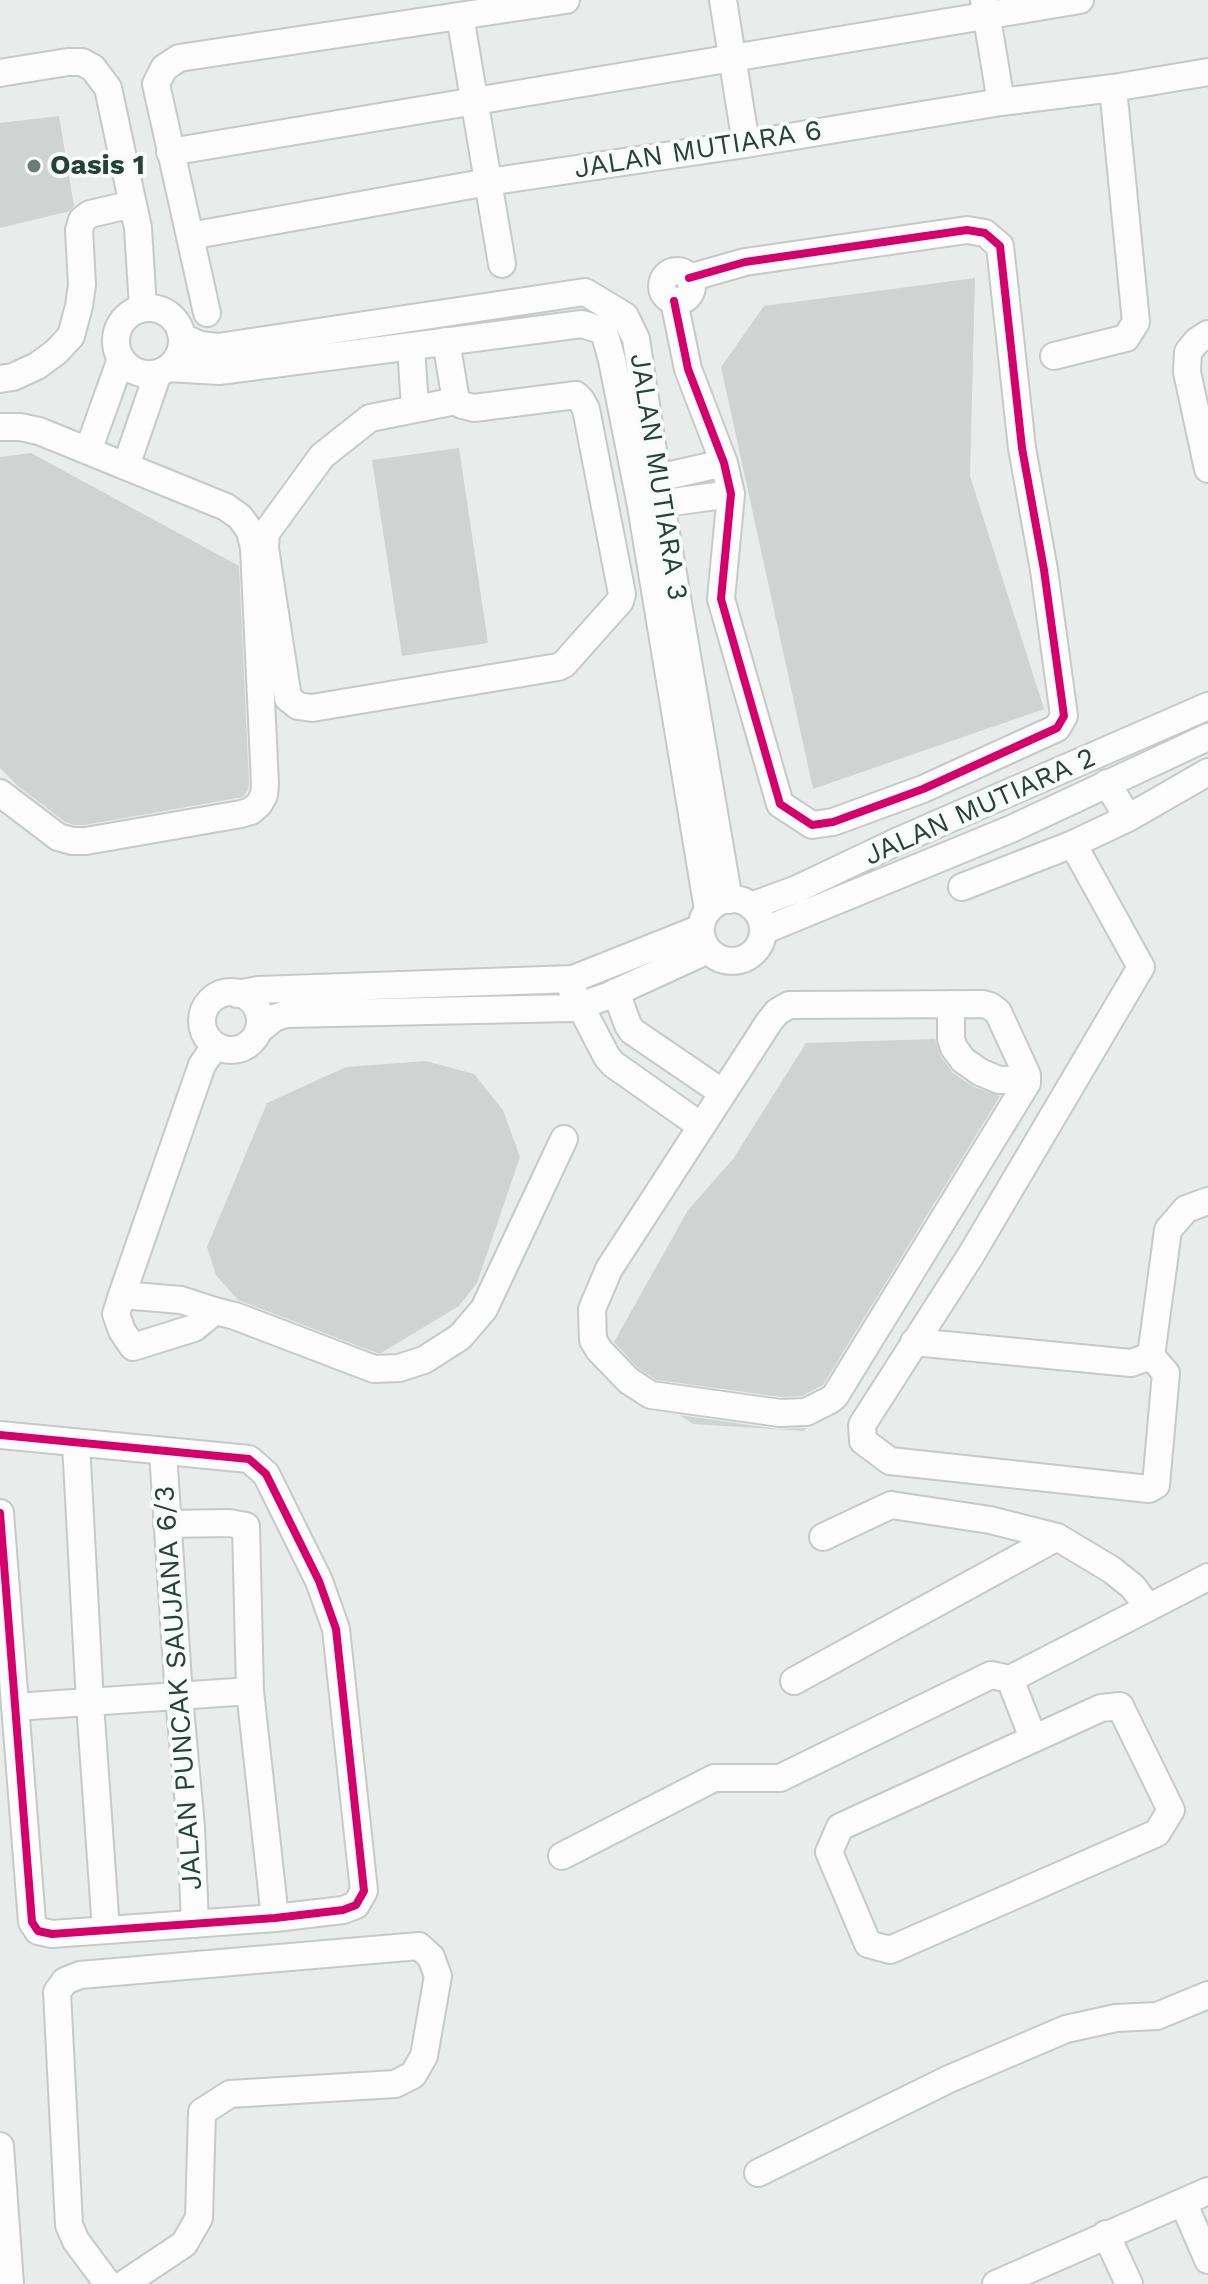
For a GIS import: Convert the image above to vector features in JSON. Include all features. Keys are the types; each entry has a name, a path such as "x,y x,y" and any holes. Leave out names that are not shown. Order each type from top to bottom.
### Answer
{"street":[{"path":"207,313 156,84 164,68 179,58 566,0"},
{"path":"723,0 746,144"},
{"path":"170,152 734,59 985,8 1080,0"},
{"path":"985,8 1001,102"},
{"path":"460,16 502,264"},
{"path":"0,73 82,62 93,68 108,88 138,228 143,308"},
{"name":"JALAN MUTIARA 6","path":"190,236 488,182 1208,72"},
{"path":"1054,356 1126,338 1136,322 1113,88"},
{"path":"0,379 13,377 37,366 71,336 82,285 79,230 82,220 90,214 133,204"},
{"path":"967,230 985,233 1000,246 1022,448 1044,570 1064,716 1057,728 923,789 833,822 812,825 780,804 721,599 731,494 724,463 688,369 674,301 662,289 666,277 678,271 689,278 745,262 967,230"},
{"name":"JALAN MUTIARA 3","path":"182,337 200,345 218,347 585,292 625,316 636,339 649,493 719,919 758,913 763,931"},
{"path":"143,308 164,311 179,327 182,337 176,359 163,370 147,374 137,372 121,359 115,338 124,318 143,308"},
{"name":"JALAN MUTIARA 3","path":"163,370 219,371 582,324 604,331 649,493"},
{"path":"1208,334 1188,352 1187,372 1208,469"},
{"path":"446,341 456,401"},
{"path":"411,346 415,408"},
{"path":"88,451 121,359"},
{"path":"126,466 163,370"},
{"path":"576,395 581,400 586,409 622,594 620,601 558,667 312,708 298,706 288,698 265,548 266,533 322,456 370,418 456,401 474,408 576,395"},
{"path":"0,427 39,431 226,507 240,517 250,531 254,548 265,784 264,795 251,811 86,841 58,837 0,793"},
{"path":"649,493 724,463"},
{"path":"649,493 731,494"},
{"name":"JALAN MUTIARA 2","path":"719,919 797,889 896,842 1207,706"},
{"name":"JALAN MUTIARA 2","path":"763,931 1011,829 1208,737"},
{"path":"962,887 1073,844 1128,818 1208,772"},
{"path":"1107,783 1128,818"},
{"path":"1073,844 1141,967 971,1255 862,1425 863,1441 890,1461 1149,1489 1156,1485 1166,1373 1151,1356 1168,1230 1186,1209 1208,1201"},
{"path":"719,919 721,959 740,961 750,957 757,950 763,931"},
{"path":"719,919 616,992 573,1008 286,1014 274,1018 243,1048 224,1050 215,1046 203,1030 203,1012 214,997 223,993 566,979 589,974 719,919"},
{"path":"566,979 607,1057 623,1072 701,1126"},
{"path":"616,992 628,1025 723,1093"},
{"path":"237,994 249,999 255,1006 259,1015 258,1031"},
{"path":"951,1004 951,1039 963,1060 999,1080 1027,1079"},
{"path":"951,1004 983,1004 998,1012 1027,1079 1023,1091 835,1396 806,1412 780,1413 651,1395 629,1381 593,1340 592,1309 609,1269 777,1012 789,1005 951,1004"},
{"path":"623,1072 645,1040"},
{"path":"215,1046 202,1065 116,1314 122,1331 133,1347 194,1328 215,1311"},
{"path":"122,1295 181,1300 235,1316 374,1369 399,1368 424,1360 460,1337 484,1309 564,1139"},
{"path":"914,1342 1131,1363 1151,1356"},
{"path":"0,1435 249,1459 266,1474 319,1581 336,1629 364,1891 356,1905 343,1910 275,1918 52,1934 38,1931 32,1922 0,1513"},
{"path":"76,1443 106,1930"},
{"name":"JALAN PUNCAK SAUJANA 6/3","path":"163,1452 191,1827 195,1924"},
{"path":"823,1537 891,1505 990,1520 1057,1537 1112,1570 1133,1587 1148,1607"},
{"path":"167,1524 229,1523 246,1526 250,1691 275,1918"},
{"path":"794,1681 1057,1537"},
{"path":"562,1856 714,1778 780,1778 991,1675 1010,1679 1208,1577"},
{"path":"1010,1679 1033,1738"},
{"path":"15,1707 250,1691"},
{"path":"1120,1706 1171,1810 1157,1833 890,1950 868,1944 829,1852 840,1827 1033,1738 1101,1708 1120,1706"},
{"path":"108,2284 76,2241 69,2225 57,1992 65,1981 80,1975 419,1946 431,1957 438,1976 424,2056 413,2075 395,2084 230,2094 202,2112 199,2218 184,2244 124,2284"},
{"path":"758,2173 949,2079 1066,2029 1116,2018 1157,2016 1208,1995"},
{"path":"0,2146 10,2284"},
{"path":"996,2284 1033,2277 1106,2234 1208,2191"},
{"path":"1183,2202 1208,2260"},
{"path":"1106,2234 1129,2284"}],"building":[{"name":"Oasis 1","path":"59,116 74,206 70,211 0,228 0,123"},
{"path":"975,278 970,476 1044,709 813,789 721,367 764,306"},
{"path":"459,448 488,643 402,656 372,460"},
{"path":"31,453 239,566 249,784 243,797 74,825 65,822 18,786 0,768 0,457"},
{"path":"935,1039 941,1057 953,1073 974,1087 1000,1096 823,1385 802,1396 781,1397 657,1380 639,1369 614,1342 688,1210 733,1159 806,1043"},
{"path":"426,1061 474,1074 503,1110 520,1157 477,1283 459,1306 377,1353 238,1300 216,1275 207,1247 267,1103 346,1067"},
{"path":"679,1415 778,1429 806,1428 804,1431 693,1424"}],"cycle path":[{"path":"674,301 688,369 724,463 731,494 721,599 780,804 812,825 833,822 923,789 1057,728 1064,716 1044,570 1022,448 1000,246 985,233 967,230 745,262 689,278"},
{"path":"0,1435 249,1459 266,1474 319,1581 336,1629 364,1891 356,1905 343,1910 275,1918 52,1934 38,1931 32,1922 0,1513"}],"place":[{"name":"Oasis 1","path":"34,166"}]}
